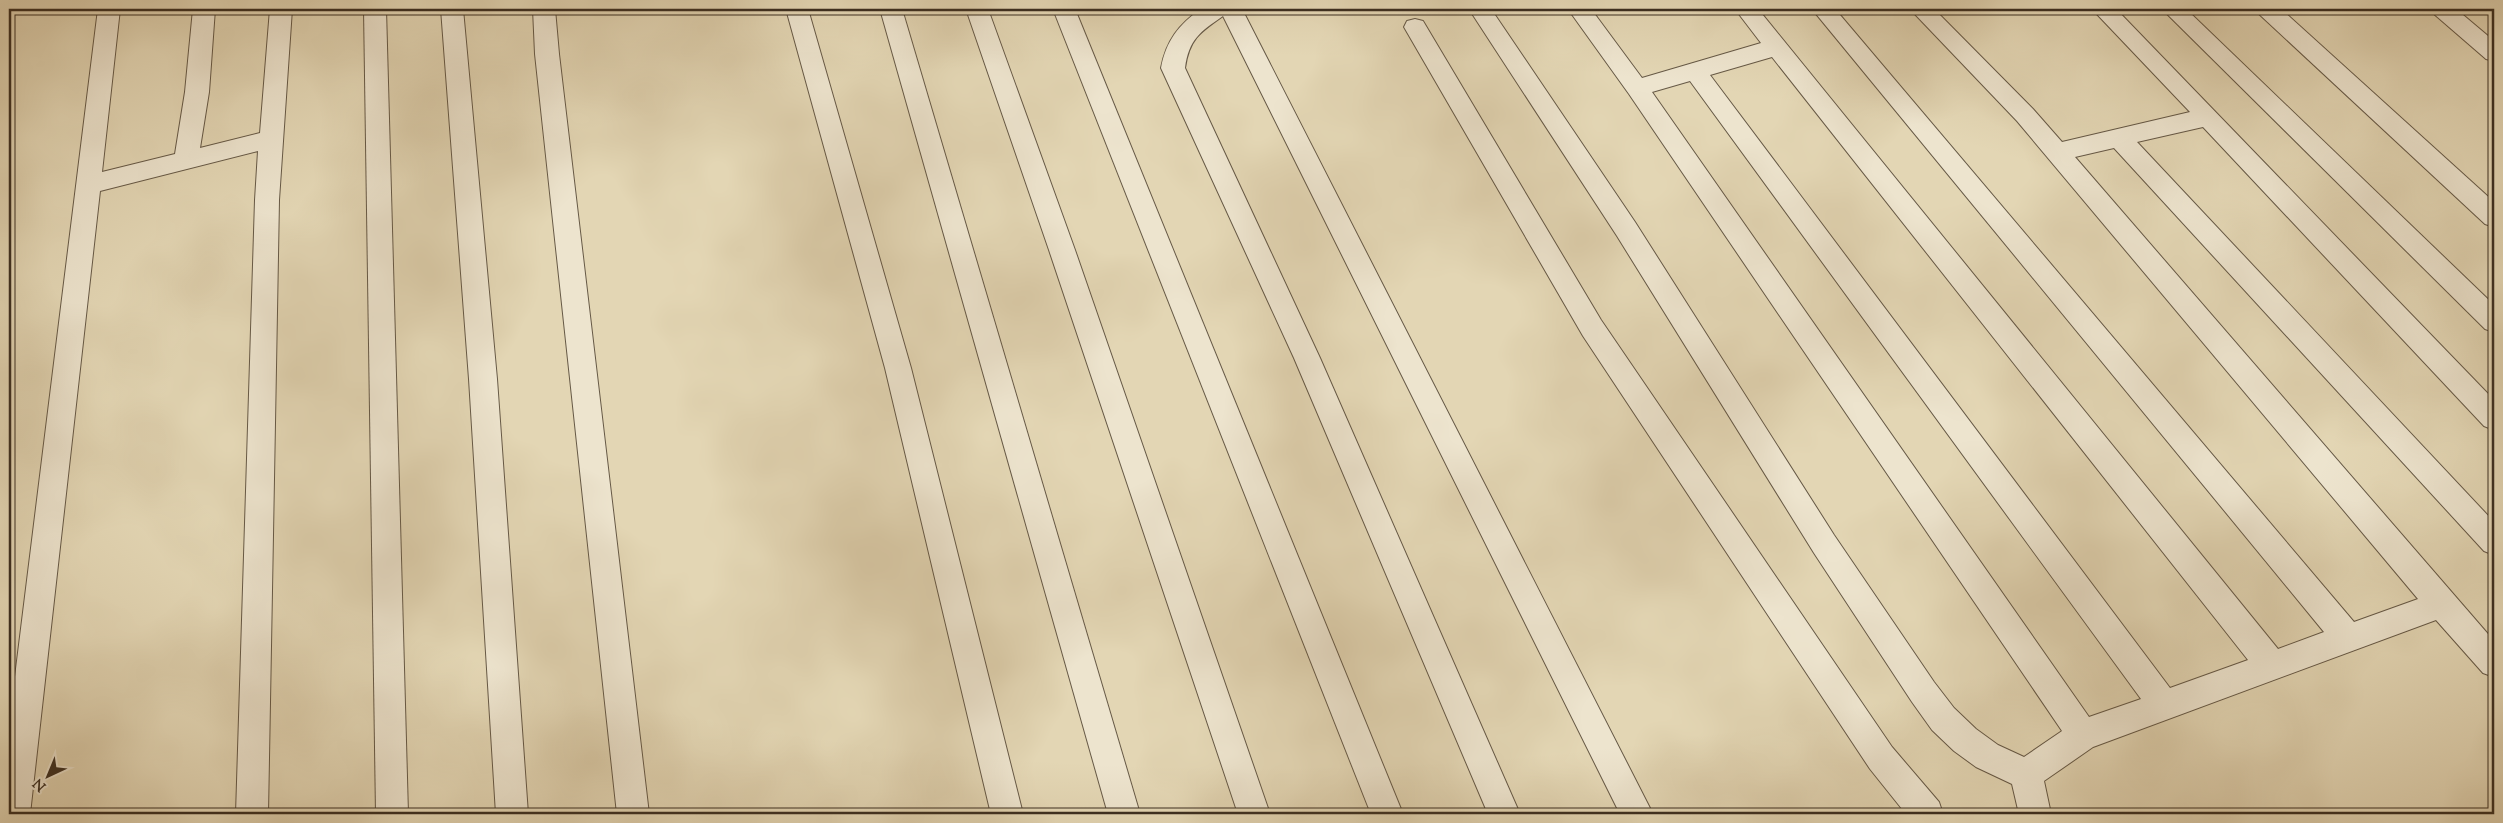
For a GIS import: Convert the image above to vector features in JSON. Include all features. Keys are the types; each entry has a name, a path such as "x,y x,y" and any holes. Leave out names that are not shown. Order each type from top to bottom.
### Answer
{"street":[{"path":"14,814 109,9"},
{"path":"186,161 197,92 204,9"},
{"path":"252,814 267,200 281,9"},
{"path":"375,9 392,814"},
{"path":"452,9 483,379 512,814"},
{"path":"544,9 547,54 633,814"},
{"path":"797,9 898,368 1006,810"},
{"path":"891,9 1124,814"},
{"path":"977,9 1062,250 1254,814"},
{"path":"1064,9 1387,814"},
{"path":"1217,9 1191,27 1175,48 1173,68 1307,358 1504,814"},
{"path":"1230,9 1637,814"},
{"path":"1480,9 1626,229 1824,544 1923,692 1943,719 1965,740 1987,756 2026,774"},
{"path":"1579,9 1637,88 2082,735"},
{"path":"1746,9 2272,666"},
{"path":"1823,9 2348,638"},
{"path":"1921,9 2025,115 2494,663"},
{"path":"2103,9 2140,45 2494,418"},
{"path":"2173,9 2494,321"},
{"path":"2267,9 2494,217"},
{"path":"2442,9 2494,54"},
{"path":"1415,27 1592,328 1881,758 1927,814"},
{"path":"1637,88 1777,47"},
{"path":"1695,71 2164,705"},
{"path":"2057,152 2207,117"},
{"path":"2119,138 2494,542"},
{"path":"88,185 272,139"},
{"path":"2026,774 2082,735 2442,604"},
{"path":"2026,774 2035,814"}]}
